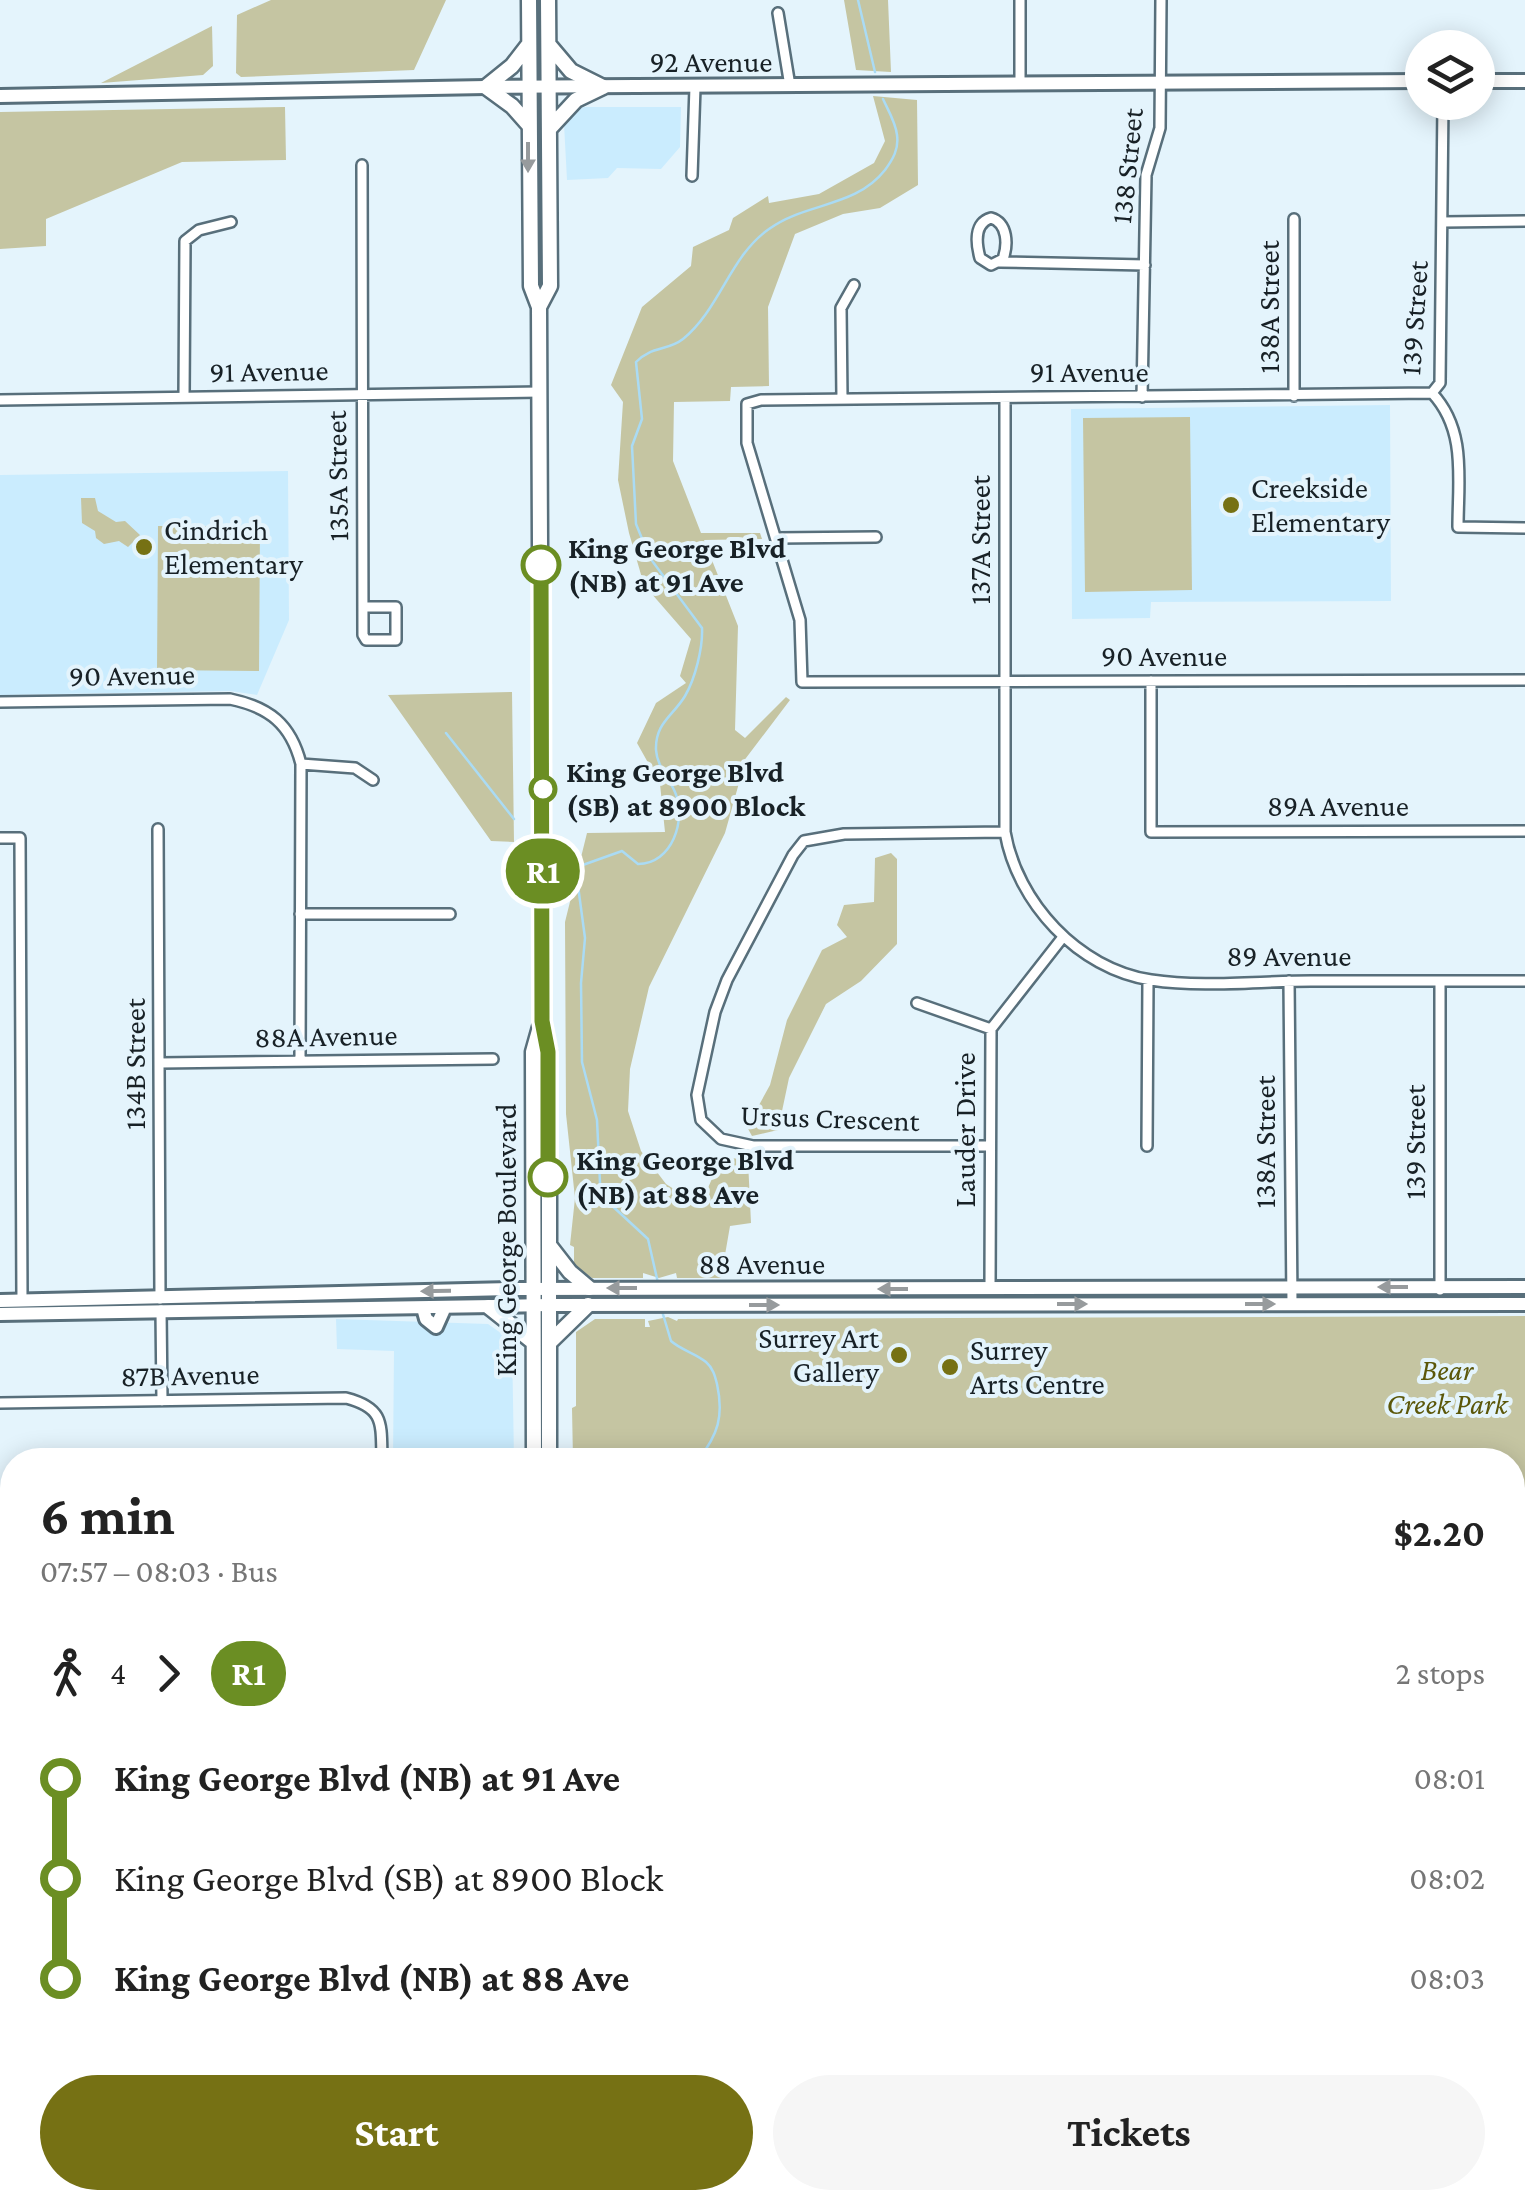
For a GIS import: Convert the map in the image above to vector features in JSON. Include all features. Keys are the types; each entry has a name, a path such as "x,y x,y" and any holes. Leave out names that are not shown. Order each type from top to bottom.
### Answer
{"main road":[{"name":"King George Boulevard","path":"529,0 531,286 539,307 542,1021 548,1052 549,1244 541,1289"},
{"name":"King George Boulevard","path":"539,307 550,286 548,0"},
{"path":"528,124 486,87 512,66 530,43"},
{"path":"549,44 571,71 603,87"},
{"name":"92 Avenue","path":"0,96 486,87 1405,81"},
{"path":"1495,81 1525,81"},
{"path":"549,129 576,100 603,87"},
{"name":"King George Boulevard","path":"535,1448 541,1289 533,1052 542,1021"},
{"path":"549,1244 570,1272 589,1288"},
{"name":"88 Avenue","path":"0,1314 589,1288 1525,1287"},
{"path":"974,1304 990,1288"},
{"name":"88 Avenue","path":"0,1302 423,1308 426,1319 436,1327 445,1307 1525,1304"},
{"path":"489,1307 541,1342 588,1305"},
{"name":"King George Boulevard","path":"541,1342 548,1448"}],"street":[{"path":"1020,0 1020,84"},
{"name":"138 Street","path":"1142,397 1146,176 1160,128 1162,0"},
{"path":"778,14 790,86"},
{"path":"692,176 695,86"},
{"name":"139 Street","path":"1443,120 1440,383 1432,393 1456,432 1458,527 1525,528"},
{"name":"135A Street","path":"362,165 361,394 363,606 364,638 396,640 396,607 363,606"},
{"path":"1000,262 1006,252 1004,227 996,218 986,219 978,229 978,253 987,264 1144,265"},
{"name":"138A Street","path":"1294,219 1294,396"},
{"path":"1443,222 1525,221"},
{"path":"184,397 185,242 199,230 231,222"},
{"path":"842,399 841,308 854,286"},
{"name":"91 Avenue","path":"0,400 540,392"},
{"name":"91 Avenue","path":"776,538 747,443 747,404 761,400 1432,393"},
{"name":"137A Street","path":"1004,398 1005,832 1014,866 1026,890 1064,937"},
{"path":"776,538 876,537"},
{"name":"90 Avenue","path":"776,538 800,620 802,682 1525,680"},
{"name":"89A Avenue","path":"1151,681 1151,832 1525,831"},
{"name":"90 Avenue","path":"0,702 230,699 264,708 287,730 301,764"},
{"path":"300,1061 301,764 355,768 373,780"},
{"name":"134B Street","path":"158,829 162,1401"},
{"name":"Ursus Crescent","path":"990,1146 753,1146 722,1139 701,1120 697,1094 727,980 792,855 804,842 844,834 1005,832"},
{"path":"0,838 20,838 22,1302"},
{"path":"300,914 450,914"},
{"name":"89 Avenue","path":"1064,937 1087,954 1148,980 1525,981"},
{"name":"Lauder Drive","path":"990,1288 990,1029 1064,937"},
{"path":"1146,1146 1148,980"},
{"name":"138A Street","path":"1289,981 1292,1304"},
{"name":"139 Street","path":"1440,981 1440,1303"},
{"path":"917,1002 990,1029"},
{"name":"88A Avenue","path":"160,1063 493,1059"},
{"name":"87B Avenue","path":"0,1402 346,1398 362,1402 376,1414 382,1448"}],"shaded area":[{"path":"583,107 681,107 680,147 661,169 617,168 608,178 567,180 564,124"},
{"name":"Creekside Elementary","path":"1390,405 1391,601 1151,602 1150,618 1072,619 1071,409"},
{"name":"Cindrich Elementary","path":"288,471 289,620 257,695 230,691 0,695 0,475"},
{"path":"336,1319 488,1324 512,1341 514,1448 393,1448 394,1351 337,1349"}],"green space":[{"path":"271,0 446,0 414,70 241,77 236,73 237,15"},
{"path":"844,0 888,0 891,72 856,70"},
{"path":"212,26 213,66 203,75 101,83"},
{"path":"873,96 917,100 918,185 880,208 843,214 795,234 768,307 769,386 731,387 730,401 674,402 673,461 701,533 760,533 762,539 704,540 738,626 735,730 745,738 786,697 790,700 746,758 725,833 649,987 630,1069 628,1111 641,1151 666,1184 700,1206 722,1156 748,1161 751,1223 730,1226 721,1278 677,1278 676,1273 659,1278 643,1273 643,1278 592,1278 574,1265 574,1247 570,1245 575,1198 566,1114 565,922 587,833 665,832 660,784 637,743 656,703 686,683 680,676 691,639 644,585 618,480 623,402 611,385 642,307 691,266 693,247 729,230 733,218 768,196 769,203 819,194 874,163 885,141"},
{"path":"285,107 286,160 182,162 46,219 46,246 0,249 0,112"},
{"path":"1190,417 1192,590 1085,592 1083,418"},
{"path":"81,498 95,498 98,511 116,522 125,521 140,535 128,547 119,541 104,544 96,538 95,531 82,523"},
{"path":"158,526 260,526 259,671 157,670"},
{"path":"512,692 514,842 491,841 388,695"},
{"path":"891,853 897,859 897,944 861,981 826,1004 789,1078 778,1130 752,1136 747,1127 770,1085 787,1020 822,950 847,937 837,925 844,905 874,902 875,858"},
{"name":"Bear Creek Park","path":"1525,1316 1525,1448 573,1448 576,1332 595,1319 645,1319 645,1327 650,1327 648,1321"}],"waterway":[{"path":"858,0 875,72"},
{"path":"658,1283 648,1239 608,1202 600,1183 597,1120 582,1062 585,938 576,871 622,851 638,864 650,862 660,857 674,839 678,803 659,761 656,741 689,689 701,645 702,628 650,558 636,524 632,446 642,419 636,362 648,353 677,343 696,327 744,253 769,229 859,191 885,170 895,154 897,140 883,99"},
{"path":"446,733 514,819"},
{"path":"662,1311 671,1341 706,1362 717,1384 718,1425 706,1448"}],"bus line":[{"name":"R1","path":"541,565 542,1021 548,1052 548,1177"}],"place":[{"name":"Creekside Elementary","path":"1231,505"},
{"name":"Cindrich Elementary","path":"144,547"},
{"name":"King George Blvd (NB) at 91 Ave","path":"541,565"},
{"name":"King George Blvd (SB) at 8900 Block","path":"543,789"},
{"name":"King George Blvd (NB) at 88 Ave","path":"548,1177"},
{"name":"Surrey Art Gallery","path":"899,1355"},
{"name":"Surrey Arts Centre","path":"950,1367"}]}
